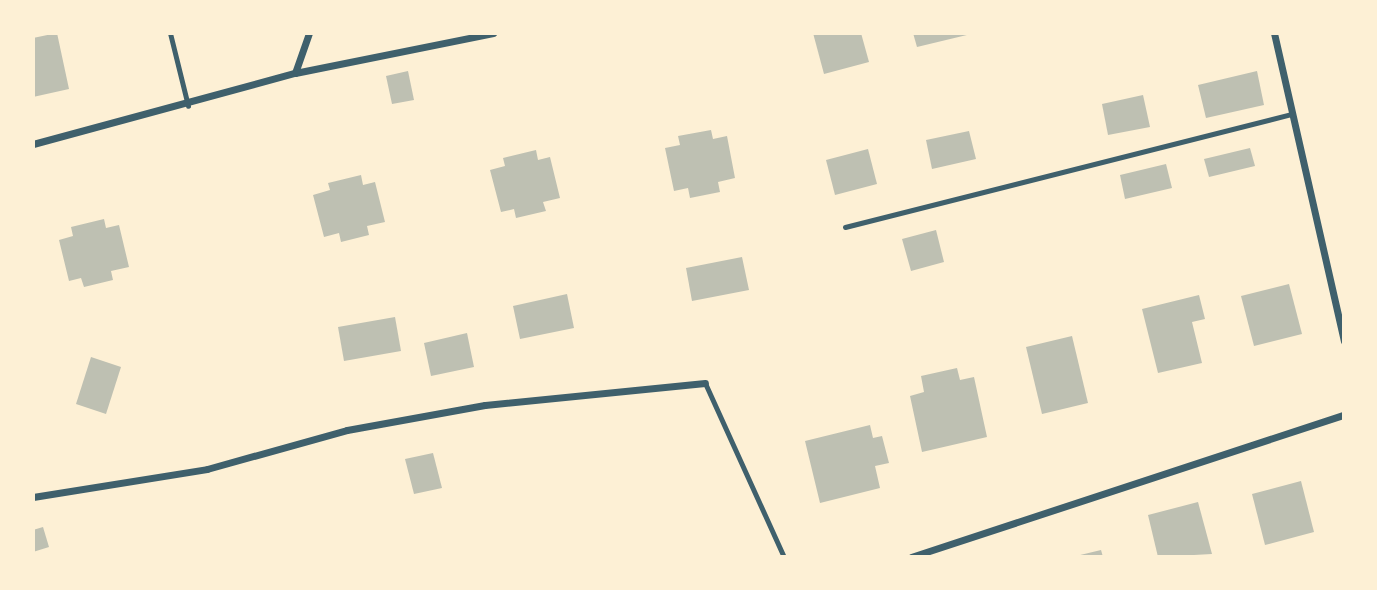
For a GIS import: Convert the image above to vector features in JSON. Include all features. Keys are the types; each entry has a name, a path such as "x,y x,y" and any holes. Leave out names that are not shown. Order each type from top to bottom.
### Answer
{"street":[{"path":"295,73 309,33"},
{"path":"33,144 188,106 295,73 493,33"},
{"path":"1274,33 1344,341"},
{"path":"33,497 207,469 347,430 485,405 705,383"},
{"path":"911,557 1344,415"}],"lane":[{"path":"170,33 188,106"},
{"path":"845,227 1293,114"},
{"path":"705,383 785,557"}],"building":[{"path":"57,33 69,89 33,97 33,38"},
{"path":"813,33 861,33 869,62 824,74"},
{"path":"913,33 971,33 971,34 917,47"},
{"path":"408,71 414,100 392,104 386,76"},
{"path":"1257,71 1264,105 1206,118 1198,85"},
{"path":"1143,95 1150,127 1108,135 1102,104"},
{"path":"711,130 713,139 727,136 735,178 718,182 720,192 690,198 688,188 674,191 665,148 680,145 678,136"},
{"path":"969,131 976,159 932,169 926,140"},
{"path":"1250,148 1255,166 1209,177 1204,159"},
{"path":"868,149 877,184 835,195 826,160"},
{"path":"536,150 538,160 550,157 560,198 543,202 546,211 516,218 514,209 501,212 490,170 505,166 503,158"},
{"path":"1166,164 1172,188 1125,199 1120,175"},
{"path":"361,175 363,185 375,182 385,222 367,226 369,235 341,242 339,233 324,237 313,195 330,190 328,183"},
{"path":"104,219 106,228 119,225 129,267 111,271 113,280 84,287 81,278 69,281 59,240 73,236 71,227"},
{"path":"936,230 944,262 911,271 902,239"},
{"path":"742,257 749,290 692,301 686,268"},
{"path":"1289,284 1302,334 1254,346 1241,296"},
{"path":"567,294 574,328 520,339 513,306"},
{"path":"1199,295 1205,319 1192,322 1202,363 1158,373 1142,309"},
{"path":"395,317 401,351 344,361 338,327"},
{"path":"467,333 474,367 431,376 424,343"},
{"path":"1072,336 1088,403 1042,414 1026,347"},
{"path":"91,357 121,367 106,414 76,404"},
{"path":"957,368 960,380 974,377 987,437 922,452 910,396 924,392 921,376"},
{"path":"870,425 873,438 882,436 889,463 875,466 880,488 820,503 805,441"},
{"path":"433,453 442,488 414,494 405,459"},
{"path":"1301,481 1314,532 1265,545 1252,494"},
{"path":"1198,502 1212,554 1158,557 1148,515"},
{"path":"43,527 49,547 33,552 33,530"},
{"path":"1101,550 1103,557 1076,557 1076,556"}]}
